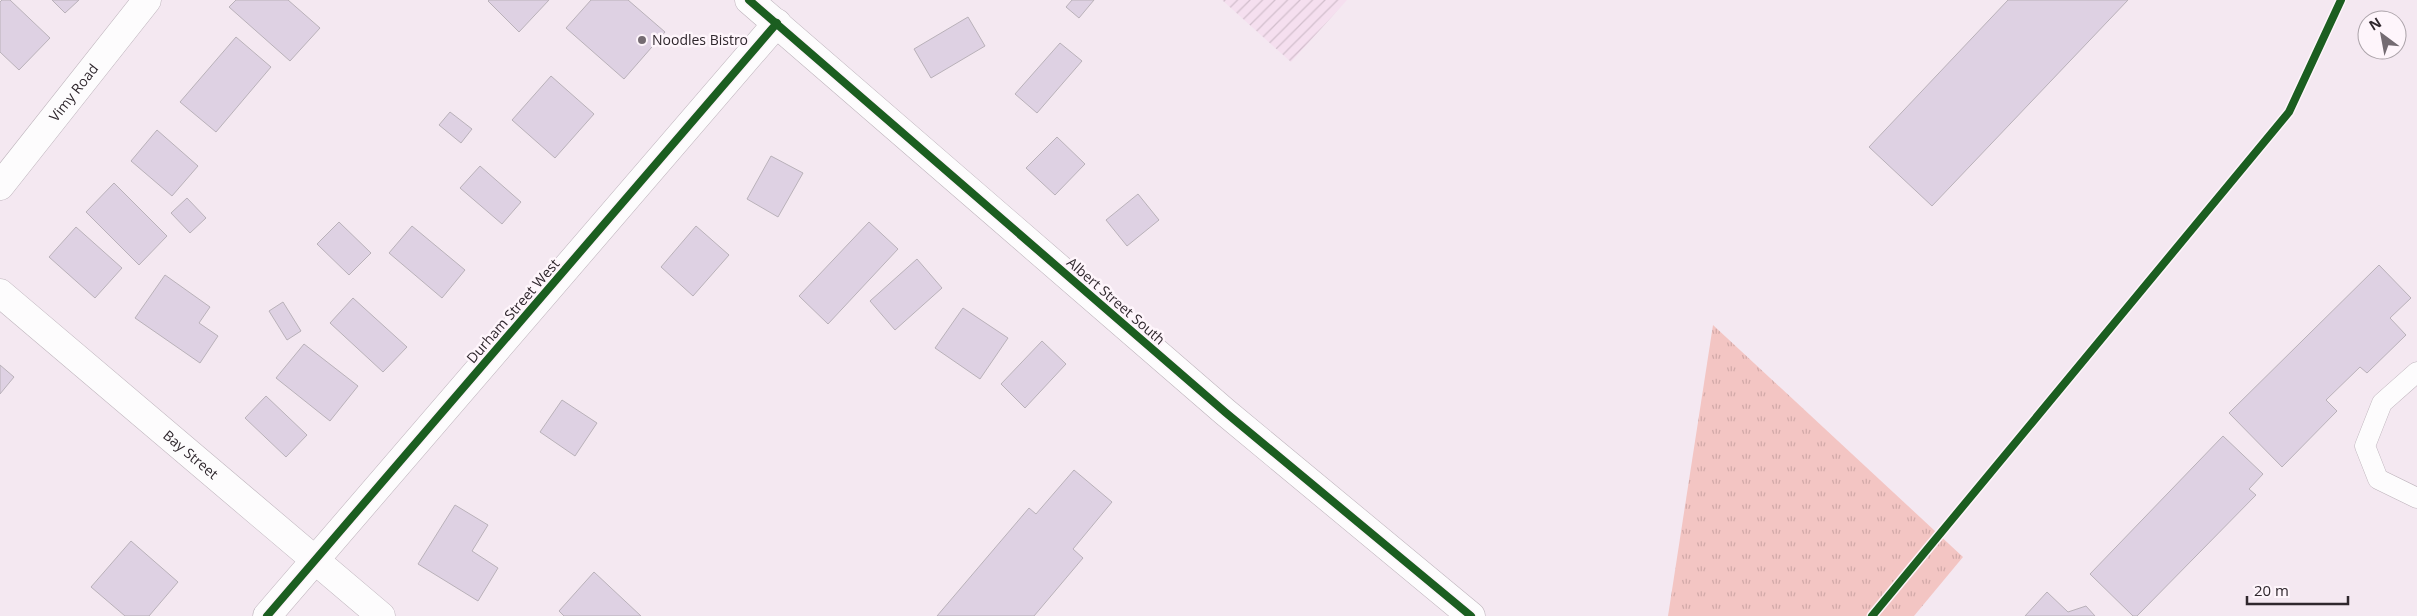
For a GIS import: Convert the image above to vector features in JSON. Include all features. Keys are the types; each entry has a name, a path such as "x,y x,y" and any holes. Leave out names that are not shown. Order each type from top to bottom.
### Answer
{"street":[{"name":"Vimy Road","path":"0,186 147,0"},
{"name":"Albert Street South","path":"750,0 1225,412 1471,616"},
{"name":"Durham Street West","path":"267,616 777,23"},
{"name":"Bay Street","path":"0,293 381,616"}],"lane":[{"path":"2417,372 2382,403 2365,446 2378,480 2417,498"}],"shaded area":[{"path":"1222,0 1347,0 1291,62"}],"green space":[{"path":"1713,325 1963,557 1914,616 1668,616"}],"building":[{"path":"2,0 10,0 50,38 19,70 0,52 0,2"},
{"path":"52,0 79,0 65,13"},
{"path":"236,0 288,0 320,28 290,61 229,7"},
{"path":"489,0 549,0 519,32"},
{"path":"591,0 628,0 665,32 624,79 566,28"},
{"path":"1072,0 1094,0 1079,18 1066,7"},
{"path":"2008,0 2128,0 1932,206 1869,147"},
{"path":"968,17 985,46 931,78 914,49"},
{"path":"236,37 271,67 216,132 180,102"},
{"path":"1060,43 1082,61 1037,113 1015,94"},
{"path":"551,76 594,114 555,158 512,120"},
{"path":"450,112 472,129 461,143 439,125"},
{"path":"157,130 198,166 172,196 131,161"},
{"path":"1057,137 1085,164 1055,195 1026,168"},
{"path":"771,156 803,173 778,217 747,199"},
{"path":"480,166 521,202 502,224 460,188"},
{"path":"114,183 167,236 139,265 86,212"},
{"path":"1138,194 1159,220 1127,246 1106,220"},
{"path":"187,198 206,218 190,233 171,213"},
{"path":"339,222 371,253 349,275 317,244"},
{"path":"869,222 898,249 828,324 799,296"},
{"path":"412,226 465,270 442,298 389,253"},
{"path":"696,226 729,255 693,296 661,267"},
{"path":"76,227 122,268 95,298 49,257"},
{"path":"917,259 942,288 895,330 870,301"},
{"path":"2379,265 2411,298 2390,318 2406,335 2367,373 2360,367 2326,400 2337,411 2282,467 2229,413"},
{"path":"165,275 210,307 199,323 218,336 200,363 135,318"},
{"path":"353,298 407,347 383,372 330,323"},
{"path":"283,302 301,331 287,340 269,311"},
{"path":"963,308 1008,338 980,379 935,348"},
{"path":"1042,341 1066,364 1025,408 1001,384"},
{"path":"304,344 358,386 330,421 276,378"},
{"path":"0,365 14,377 0,394"},
{"path":"266,396 307,435 286,457 245,418"},
{"path":"562,400 597,423 575,456 540,432"},
{"path":"2223,436 2263,474 2249,489 2256,495 2137,616 2133,616 2090,574"},
{"path":"1074,470 1112,502 1073,549 1083,558 1034,616 937,616 1029,508 1036,514"},
{"path":"455,505 488,525 472,551 498,568 478,601 418,564"},
{"path":"131,541 178,582 149,616 125,616 91,587"},
{"path":"594,572 641,616 564,616 559,611"},
{"path":"2047,592 2068,612 2086,606 2095,616 2025,616"}],"cycle path":[{"path":"749,0 1225,412 1471,616"},
{"path":"1872,616 2289,112 2341,0"},
{"path":"267,616 777,23"}],"place":[{"name":"Noodles Bistro","path":"642,40"}]}
